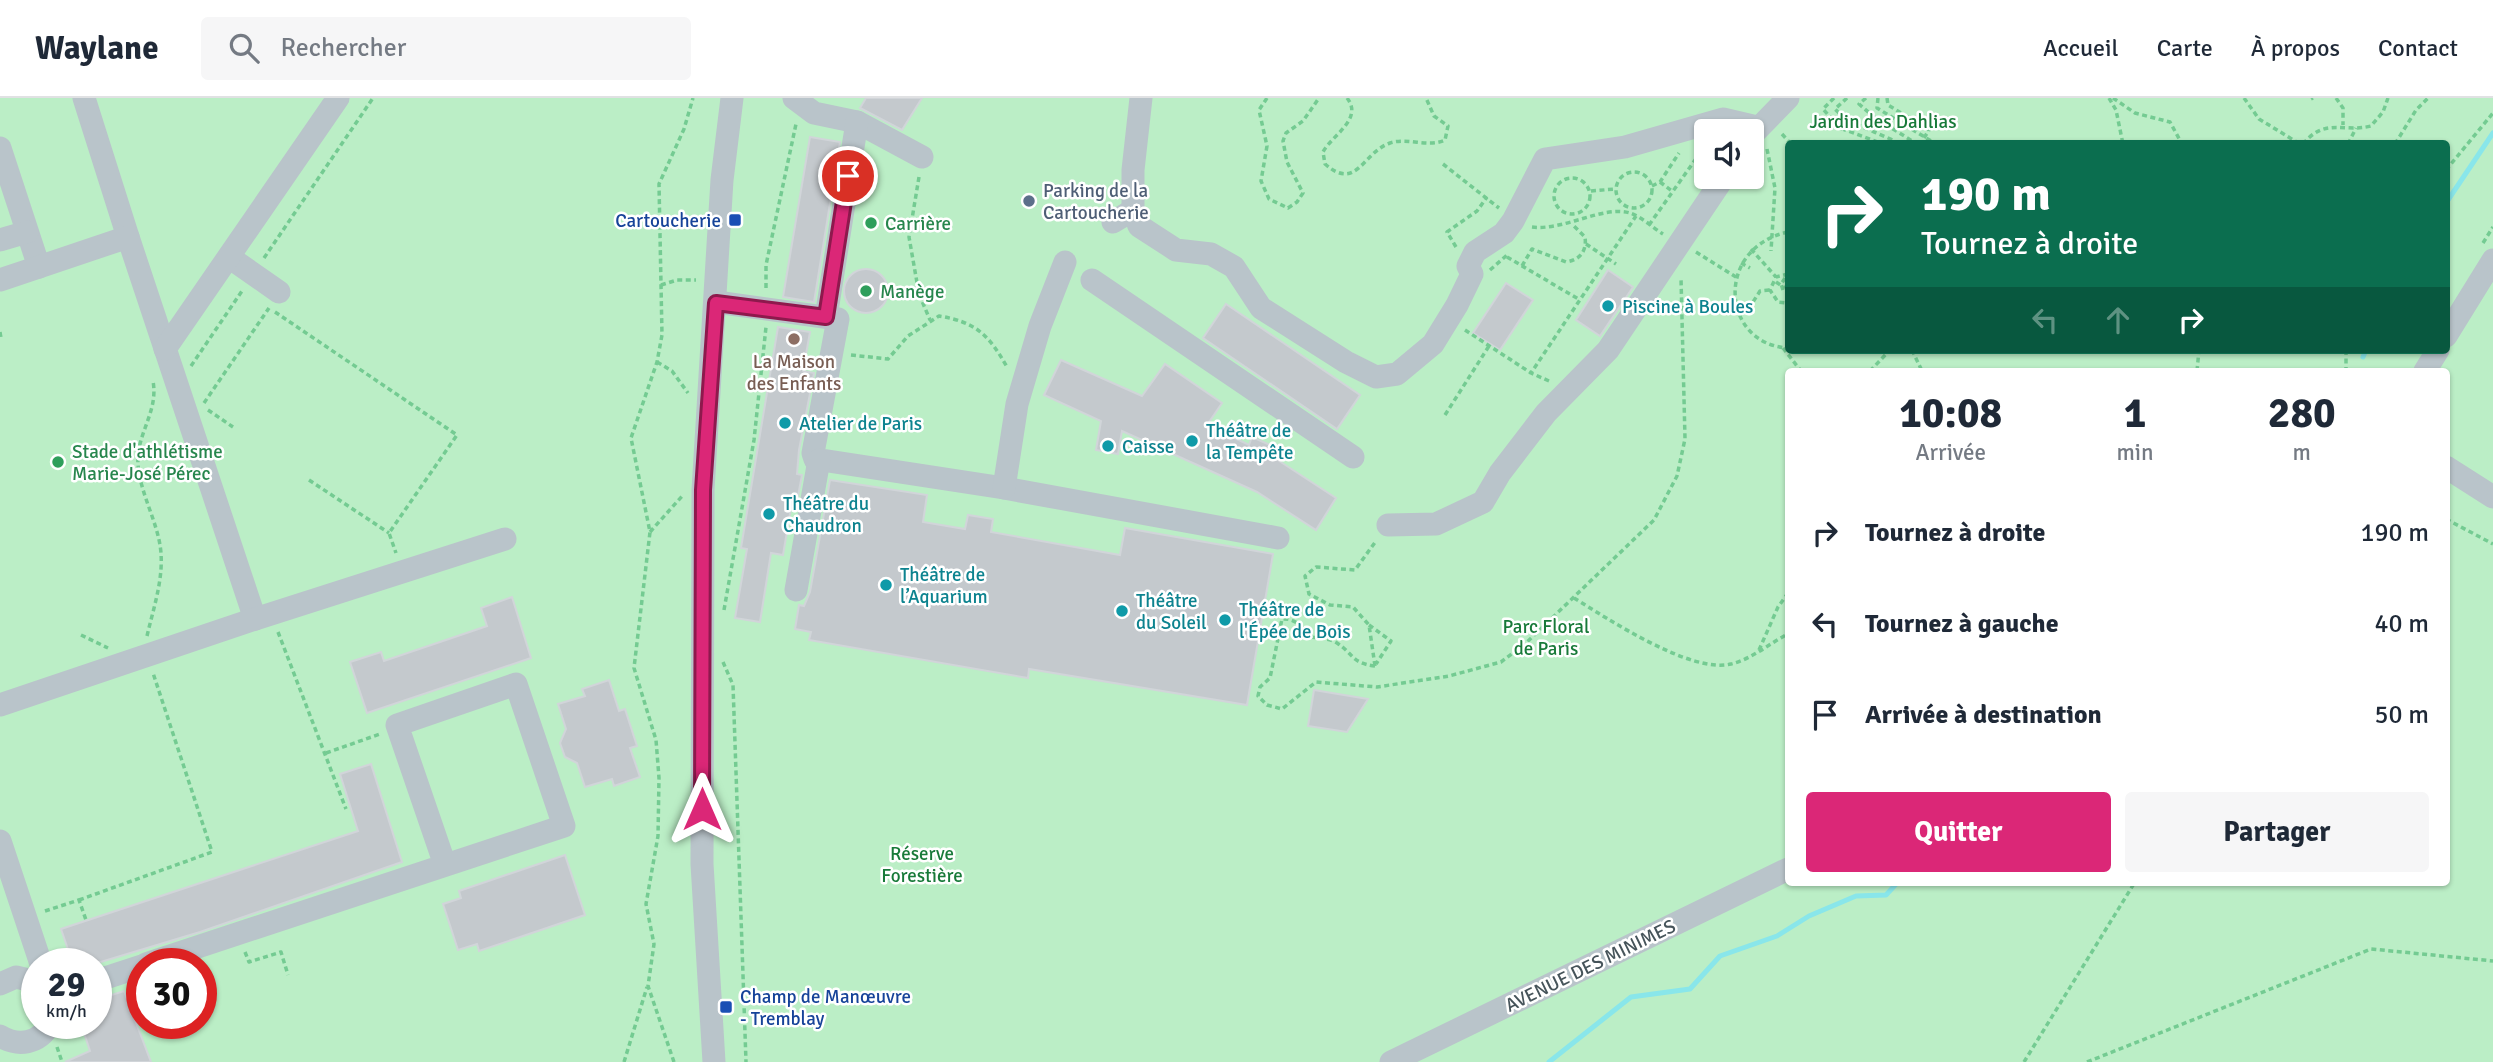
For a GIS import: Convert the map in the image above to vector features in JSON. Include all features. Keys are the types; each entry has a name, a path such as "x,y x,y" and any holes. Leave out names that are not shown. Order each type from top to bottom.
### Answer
{"street":[{"path":"84,98 176,388 265,621"},
{"path":"165,349 338,98"},
{"path":"714,1062 702,864 703,490 722,180 732,98"},
{"path":"1141,98 1133,170 1124,216 1176,250 1211,254 1234,267 1261,308 1346,362 1376,377 1397,374 1433,344 1449,320 1472,274 1468,266 1475,252 1504,233 1545,159 1625,147 1723,119 1767,118"},
{"path":"798,100 814,113 857,122 922,157"},
{"path":"826,317 857,122"},
{"path":"0,148 39,267"},
{"path":"1388,525 1436,524 1483,502 1500,472 1567,389 1608,350 1716,189"},
{"path":"0,240 27,232"},
{"path":"0,280 128,237"},
{"path":"229,257 279,292"},
{"path":"2450,330 2493,260"},
{"path":"1004,488 1017,404 1040,326 1065,262"},
{"path":"1092,280 1353,457"},
{"path":"716,303 838,319 814,458 1004,488 1278,538"},
{"path":"796,590 819,460"},
{"path":"2450,470 2493,497"},
{"path":"0,705 265,621 401,572 505,540"},
{"path":"196,948 564,826 516,684 397,725 445,865"},
{"path":"0,841 36,948"},
{"name":"AVENUE DES MINIMES","path":"1391,1062 1785,870"},
{"path":"0,985 16,977 21,978"},
{"path":"0,1036 34,1052"}],"path":[{"path":"176,388 373,98"},
{"path":"624,1062 648,986 654,944 646,904 658,836 659,778 656,740 634,668 650,532 631,438 657,362 662,335 659,184 684,129 693,98"},
{"path":"1267,98 1259,117 1267,146 1261,181 1269,199 1288,208 1297,202 1303,193 1287,162 1283,141 1286,133 1303,121 1319,98"},
{"path":"1347,98 1351,103 1349,120 1322,152 1325,164 1338,173 1346,174 1357,171 1375,152 1391,142 1445,140 1448,126 1434,116 1426,98"},
{"path":"1834,98 1823,109 1840,128 1873,140"},
{"path":"1847,98 1835,109 1845,120 1874,128 1894,140"},
{"path":"1866,98 1860,104 1874,117 1911,140"},
{"path":"1878,98 1877,108 1928,140"},
{"path":"1888,98 1888,105 1928,130 1924,138"},
{"path":"2111,98 2122,140"},
{"path":"2111,98 2135,113 2170,122 2180,134 2181,140"},
{"path":"2244,98 2259,119 2295,140"},
{"path":"2338,98 2343,108 2343,125"},
{"path":"2307,140 2316,132 2343,125 2356,128 2371,126 2378,121 2388,98"},
{"path":"2397,140 2416,110 2428,98"},
{"path":"718,597 720,613 730,590 754,440 766,309 766,265 798,100"},
{"path":"2450,165 2493,113"},
{"path":"1767,118 1775,188 1771,251"},
{"path":"2350,140 2356,128"},
{"path":"1615,189 1622,205 1631,208 1647,202 1652,186 1660,182 1684,150"},
{"path":"922,157 909,237 919,294 930,320"},
{"path":"1649,225 1694,157"},
{"path":"1443,164 1487,197 1513,221 1539,228 1572,224 1617,212 1636,216 1736,277"},
{"path":"1615,189 1624,174 1632,171 1641,172 1652,186"},
{"path":"1591,191 1587,208 1580,213 1563,212 1556,206 1555,189 1560,182 1577,178 1591,191 1615,189"},
{"path":"1660,182 1672,191"},
{"path":"1468,266 1447,232 1477,211 1487,197"},
{"path":"1580,213 1583,220"},
{"path":"1531,373 1636,216"},
{"path":"1572,224 1582,231 1586,244 1616,264"},
{"path":"1785,233 1770,236 1751,249 1741,263 1736,277 1738,309 1749,329 1764,341 1785,348"},
{"path":"1375,666 1359,664 1341,645 1310,637 1301,625 1288,618 1282,619 1270,678 1260,687 1258,696 1267,705 1282,709 1316,682 1377,687 1449,676 1501,663 1574,598 1654,520 1676,476 1685,439 1679,243"},
{"path":"1522,266 1532,249 1566,262 1580,257 1586,244"},
{"path":"1751,249 1781,284"},
{"path":"1507,257 1580,300"},
{"path":"1741,263 1750,268"},
{"path":"1738,309 1753,302 1760,291 1770,290 1785,278"},
{"path":"1776,302 1785,278"},
{"path":"1770,290 1776,302"},
{"path":"1776,302 1785,303"},
{"path":"233,427 201,406 269,308 457,435 389,533"},
{"path":"831,353 888,359 908,336 930,320 939,316 959,319 988,336 1007,367 1017,404"},
{"path":"1449,320 1531,373 1567,389"},
{"path":"1445,415 1489,345"},
{"path":"1782,347 1785,351"},
{"path":"1788,354 1799,368"},
{"path":"1873,368 1886,354"},
{"path":"657,362 671,371 694,400"},
{"path":"145,645 161,566 160,545 139,471 138,453 156,396 151,373"},
{"path":"309,480 389,533 401,572"},
{"path":"650,532 690,487"},
{"path":"2450,521 2493,544"},
{"path":"1375,666 1391,641 1368,625 1353,607 1330,605 1309,594 1305,576 1316,567 1355,570 1388,525"},
{"path":"1759,652 1778,607 1785,597"},
{"path":"1574,598 1663,649 1700,662 1730,665 1785,636"},
{"path":"265,621 326,753 346,809"},
{"path":"1368,625 1375,666"},
{"path":"81,635 112,650"},
{"path":"720,654 733,685 746,1062"},
{"path":"26,918 212,852 150,665"},
{"path":"326,753 398,727"},
{"path":"2024,1062 2133,886"},
{"path":"79,900 86,920"},
{"path":"239,934 249,962 281,952 288,975"},
{"path":"2087,1062 2371,949 2493,961"},
{"path":"648,986 674,1062"}],"green space":[{"path":"0,98 2493,98 2493,1062 0,1062"}],"building":[{"path":"866,98 922,98 902,130 860,108"},
{"path":"810,137 840,142 814,302 783,297"},
{"name":"Manège","path":"866,269 875,270 882,275 887,282 887,300 882,307 875,312 866,313 857,312 850,307 845,300 844,291 845,282 850,275 857,270"},
{"name":"Piscine à Boules","path":"1608,270 1633,287 1600,336 1576,320"},
{"path":"1506,283 1533,300 1500,350 1473,333"},
{"path":"1226,304 1360,395 1337,429 1203,338"},
{"path":"778,327 810,332 803,371 814,373 799,450 797,474 802,475 798,496 793,496 783,555 771,553 760,622 735,618 747,549 741,548"},
{"name":"Théâtre de la Tempête","path":"1061,360 1142,396 1165,364 1222,403 1207,425 1249,445 1252,437 1277,448 1273,457 1336,498 1316,530 1257,492 1122,431 1118,454 1096,450 1101,421 1044,395"},
{"path":"830,480 927,495 923,522 965,529 968,515 993,519 991,532 1120,555 1125,528 1273,554 1247,705 1029,669 1028,678 809,640 811,632 795,629 799,605 804,606 810,592"},
{"path":"512,597 531,658 367,713 350,662 381,652 384,661 487,626 481,608"},
{"path":"609,680 619,711 625,709 637,746 630,748 640,777 614,786 612,779 585,787 577,763 565,757 560,743 566,729 558,704 585,696 582,689"},
{"path":"1314,690 1368,699 1347,732 1308,726"},
{"path":"371,764 402,862 200,932 147,948 126,948 126,954 112,959 112,948 68,948 61,929 358,831 340,774"},
{"path":"565,855 585,915 479,951 477,944 458,950 443,904 461,898 459,891"},
{"path":"124,991 126,1039 142,1039 151,1062 65,1062 90,1051 86,1039 112,1039 112,995"}],"waterway":[{"path":"2450,197 2493,133"},
{"path":"1549,1062 1631,997 1690,989 1720,956 1777,936 1809,916 1856,896 1886,895 1894,886"}],"place":[{"name":"Parking de la Cartoucherie","path":"1029,201"},
{"name":"Cartoucherie","path":"735,220"},
{"name":"Carrière","path":"871,223"},
{"name":"Manège","path":"866,291"},
{"name":"Piscine à Boules","path":"1608,306"},
{"name":"La Maison des Enfants","path":"794,339"},
{"name":"Atelier de Paris","path":"785,423"},
{"name":"Théâtre de la Tempête","path":"1192,441"},
{"name":"Caisse","path":"1108,446"},
{"name":"Stade d'athlétisme Marie-José Pérec","path":"58,462"},
{"name":"Théâtre du Chaudron","path":"769,514"},
{"name":"Théâtre de l’Aquarium","path":"886,585"},
{"name":"Théâtre du Soleil","path":"1122,611"},
{"name":"Théâtre de l'Épée de Bois","path":"1225,620"},
{"name":"Champ de Manœuvre - Tremblay","path":"726,1007"}],"route":[{"path":"702,809 703,490 716,303 826,317 848,176"}],"park label":[{"name":"Jardin des Dahlias","path":"1883,121"},
{"name":"Parc Floral de Paris","path":"1546,637"},
{"name":"Réserve Forestière","path":"922,864"}]}
